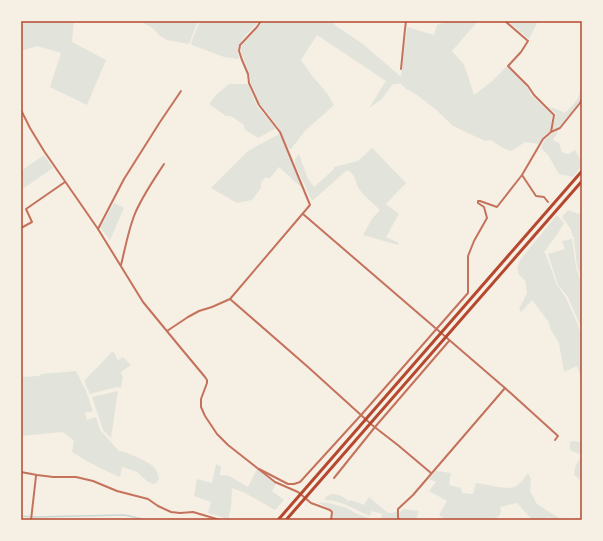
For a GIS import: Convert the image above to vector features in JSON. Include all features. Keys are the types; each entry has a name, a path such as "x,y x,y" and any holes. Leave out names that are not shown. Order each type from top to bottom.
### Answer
{"highway":[{"path":"278,520 582,171"},
{"path":"286,520 582,181"}],"street":[{"path":"167,332 199,311 230,299 310,204 280,132 259,105 249,84 248,74 239,51 242,42 261,21"},
{"path":"401,69 406,21"},
{"path":"505,21 528,41 521,52 508,66 554,115 551,132"},
{"path":"98,229 124,178 181,91"},
{"path":"259,469 288,484 300,482 468,293 468,256 483,223 487,218 484,207 478,203 478,201 496,207 522,175 540,147 543,139 551,132 560,128 580,103 582,98"},
{"path":"21,110 44,151 98,229 143,302 207,380 201,399 201,407 217,434 228,445 275,482 298,492 311,503 330,510 332,512 331,520"},
{"path":"121,266 138,206 164,164"},
{"path":"522,175 536,196 544,197 548,202"},
{"path":"21,228 32,222 26,209 65,182"},
{"path":"303,214 505,388 558,436 555,440"},
{"path":"230,299 362,414 370,423 431,473"},
{"path":"334,478 375,427 449,341"},
{"path":"399,520 398,509 413,495 505,388"},
{"path":"21,472 36,475 76,477 93,481 117,491 148,499 171,512 193,512 220,520"},
{"path":"31,519 36,475"}],"shaded area":[{"path":"21,21 74,21 72,42 106,60 87,105 50,87 61,53 37,46 21,51"},
{"path":"140,21 198,21 189,44 167,40 160,36 154,29"},
{"path":"200,21 259,21 239,45 238,59 224,57 192,45 191,43"},
{"path":"263,21 331,21 363,44 401,77 407,27 434,35 437,25 449,21 478,21 452,51 463,63 474,95 492,81 507,66 527,87 532,96 552,115 550,132 544,136 540,144 525,142 510,151 491,140 485,141 453,126 435,109 417,95 406,89 400,83 393,84 381,100 369,108 386,81 317,35 301,60 327,93 334,105 305,131 291,149 289,149 278,127 260,104 251,83 241,52 247,38 257,30"},
{"path":"508,21 538,21 529,39"},
{"path":"582,83 582,95 578,104 560,127 552,131 556,114 548,107 565,113 577,100"},
{"path":"229,84 248,84 257,106 276,128 258,138 244,129 244,125 231,116 226,116 209,104 217,94"},
{"path":"558,131 553,140 559,143 562,152 568,154 575,150 582,163 573,177 559,174 548,155 541,148 547,137"},
{"path":"279,134 303,189 279,167 270,178 265,178 261,182 261,188 252,200 237,203 211,188 248,151"},
{"path":"21,141 22,170 44,155 53,168 21,190"},
{"path":"372,148 406,183 386,204 399,214 386,237 399,243 398,245 363,235 372,219 380,210 359,189 354,176 350,172 347,170 312,201 295,164 295,159 299,154 308,179 314,187 334,169 334,167 358,161"},
{"path":"114,203 124,208 110,240 101,229 101,226"},
{"path":"568,210 579,214 582,211 582,280 577,266 574,239 570,228 562,217"},
{"path":"557,215 564,223 544,252 557,285 566,298 578,325 582,338 582,379 577,366 564,372 559,343 551,330 548,321 532,300 521,312 519,309 527,293 525,280 519,275 517,269 520,260"},
{"path":"572,239 576,267 582,285 582,328 568,297 558,285 548,254 565,249 562,241"},
{"path":"113,351 118,360 123,357 131,365 121,372 123,377 121,388 117,387 90,394 84,381"},
{"path":"76,371 86,391 93,411 85,413 87,420 96,417 100,430 119,451 137,457 154,467 159,479 155,484 148,482 137,472 122,467 120,477 89,462 72,452 74,441 63,432 21,436 21,377"},
{"path":"118,391 111,438 103,430 92,397"},
{"path":"571,441 582,441 582,455 570,449"},
{"path":"582,455 582,481 574,475 575,467"},
{"path":"216,464 221,467 220,475 229,476 248,487 257,469 276,484 272,491 284,500 275,510 245,493 232,488 231,508 228,519 208,513 211,502 194,496 197,479 212,483"},
{"path":"436,471 451,473 449,485 461,488 462,493 473,494 476,483 511,488 518,485 528,473 531,479 530,491 537,504 559,518 568,520 555,520 548,517 544,520 532,520 517,503 500,507 501,512 499,516 494,519 445,520 439,515 447,501 429,491 436,482 429,479"},
{"path":"337,494 348,501 354,501 364,505 369,497 388,513 397,511 398,520 381,520 382,514 372,511 370,516 342,503 324,500 327,496"},
{"path":"317,502 329,503 347,508 355,513 374,520 332,520 332,510"},
{"path":"403,509 419,511 416,520 400,520 399,514"}],"waterway":[{"path":"21,516 125,515 146,520"}]}
